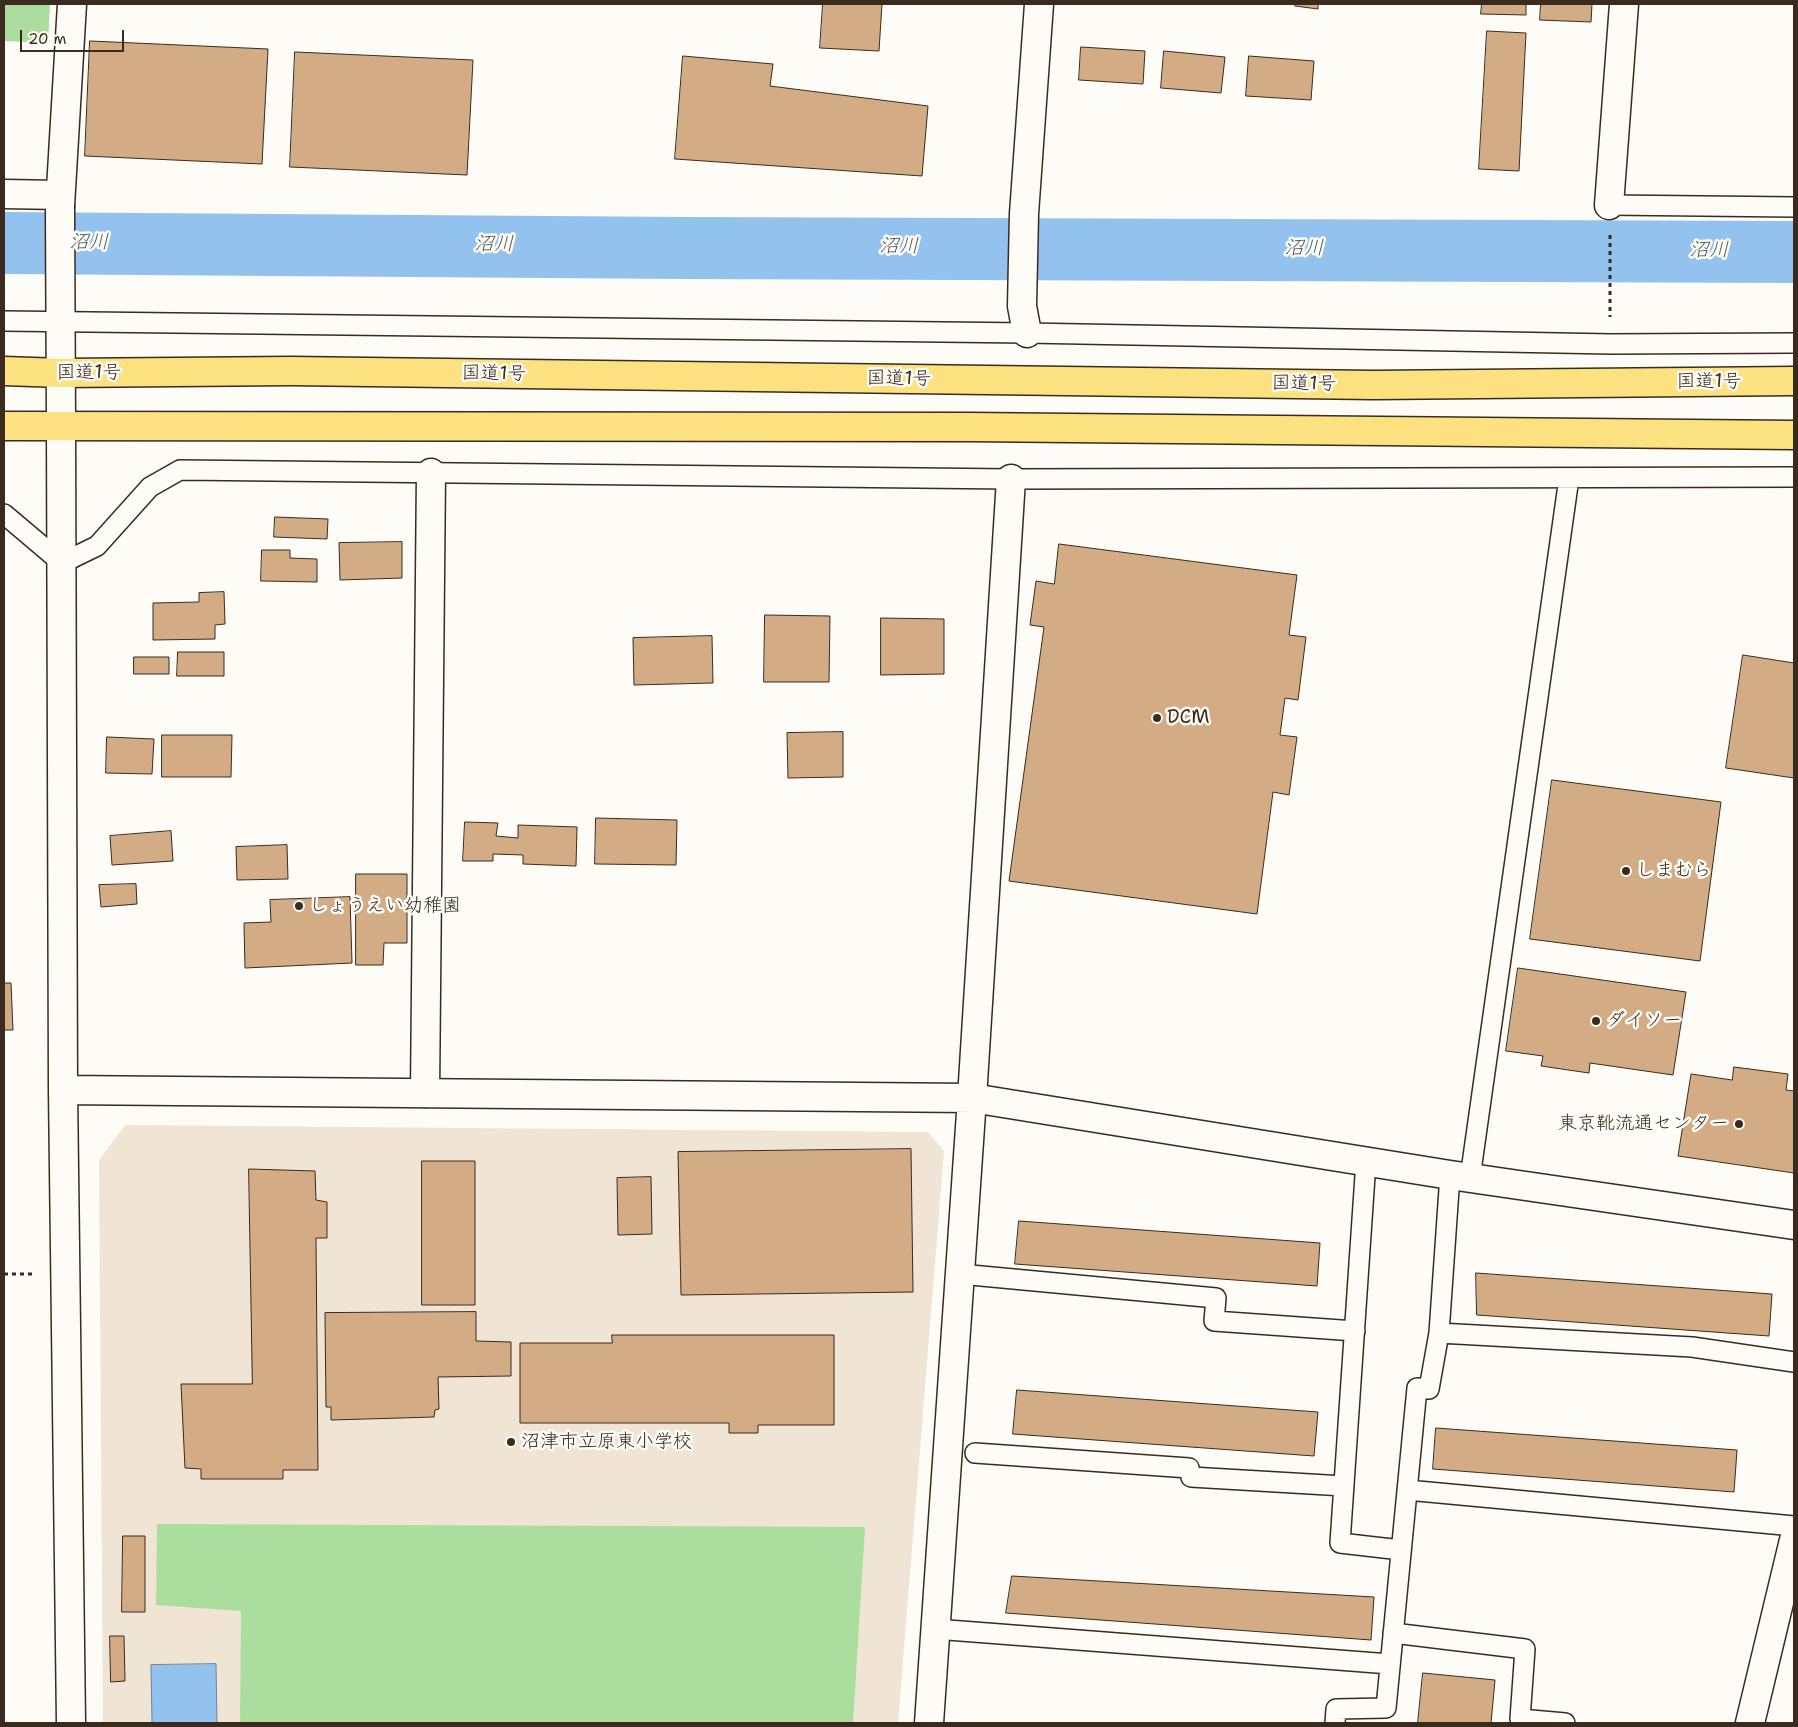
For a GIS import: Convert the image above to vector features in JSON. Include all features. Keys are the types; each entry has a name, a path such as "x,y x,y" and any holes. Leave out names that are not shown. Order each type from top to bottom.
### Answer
{"highway":[{"name":"国道1号","path":"4,372 291,371 1374,385 1794,381"},
{"path":"4,426 968,427 1794,435"}],"street":[{"path":"71,1723 63,1090 60,201 72,4"},
{"path":"1027,333 1022,306 1024,214 1039,4"},
{"path":"1609,205 1624,4"},
{"path":"4,194 60,201"},
{"path":"425,1093 431,473"},
{"path":"928,1723 972,1098 1011,479"},
{"path":"63,1090 972,1098 1460,1176 1794,1226"},
{"path":"1750,1723 1794,1540"}],"lane":[{"path":"1609,205 1794,207"},
{"path":"4,321 1027,333 1611,344 1794,343"},
{"path":"4,514 62,563 97,546 150,487 180,470 1011,479 1794,477"},
{"path":"1335,1723 1336,1709 1386,1708 1417,1388 1429,1389 1440,1333 1460,1176 1569,478"},
{"path":"1366,1161 1340,1542 1401,1550"},
{"path":"960,1274 1216,1298 1214,1321 1355,1331"},
{"path":"1440,1333 1692,1347 1794,1362"},
{"path":"975,1453 1189,1468 1191,1478 1344,1486"},
{"path":"1407,1490 1794,1526"},
{"path":"935,1629 1390,1664"},
{"path":"1393,1634 1525,1649 1520,1719 1564,1723"}],"path":[{"path":"1609,205 1610,305"}],"shaded area":[{"name":"沼津市立原東小学校","path":"125,1125 928,1132 944,1151 898,1723 103,1723 99,1160"}],"green space":[{"path":"4,4 50,4 48,43 4,41"},
{"path":"157,1524 865,1527 853,1723 240,1723 241,1611 156,1605"}],"water":[{"path":"216,1664 217,1723 152,1723 151,1665"}],"building":[{"path":"823,4 882,4 879,51 820,48"},
{"path":"1296,4 1318,4 1318,9 1295,6"},
{"path":"1482,4 1526,4 1526,15 1481,14"},
{"path":"1541,4 1592,4 1591,22 1540,20"},
{"path":"1487,31 1526,33 1519,171 1479,169"},
{"path":"90,41 268,49 262,164 85,156"},
{"path":"1081,47 1145,51 1143,84 1079,80"},
{"path":"1164,51 1225,57 1221,93 1161,88"},
{"path":"295,52 473,60 467,175 290,167"},
{"path":"683,56 773,64 770,86 928,106 922,176 675,159"},
{"path":"1249,56 1314,61 1311,100 1246,96"},
{"path":"275,517 328,519 327,539 274,537"},
{"path":"402,542 402,578 340,580 339,543"},
{"name":"DCM","path":"1059,544 1297,575 1289,635 1306,637 1298,700 1285,698 1280,735 1297,737 1289,795 1273,792 1257,914 1009,881 1044,627 1030,625 1036,581 1054,584"},
{"path":"262,550 290,550 290,558 317,559 317,582 261,581"},
{"path":"224,592 225,624 215,625 215,639 153,640 153,603 199,602 199,593"},
{"path":"765,615 830,616 829,682 764,682"},
{"path":"881,618 944,619 944,674 881,675"},
{"path":"712,636 713,683 634,685 633,638"},
{"path":"178,652 224,652 224,676 177,676"},
{"path":"1743,655 1794,663 1794,778 1726,768"},
{"path":"134,657 169,657 169,674 134,674"},
{"path":"843,732 843,777 788,778 787,733"},
{"path":"162,735 232,735 231,777 162,777"},
{"path":"107,737 154,739 152,774 106,773"},
{"name":"しまむら","path":"1552,780 1721,802 1700,961 1530,939"},
{"path":"596,818 677,820 676,865 595,864"},
{"path":"465,822 498,823 496,836 518,838 518,825 577,827 576,866 523,864 523,855 493,854 493,861 463,861"},
{"path":"171,831 173,861 112,865 110,836"},
{"path":"287,845 288,879 237,880 236,847"},
{"path":"356,874 407,874 407,943 384,943 383,965 356,965"},
{"path":"136,884 137,904 101,907 99,885"},
{"path":"350,897 352,963 245,968 244,923 271,922 270,900"},
{"name":"ダイソー","path":"1518,968 1686,992 1673,1075 1590,1063 1589,1073 1541,1066 1543,1056 1506,1051"},
{"path":"4,983 11,983 13,1030 4,1030"},
{"name":"東京靴流通センター","path":"1734,1067 1788,1074 1786,1090 1794,1091 1794,1173 1678,1156 1691,1074 1732,1080"},
{"path":"911,1149 913,1292 681,1295 678,1152"},
{"path":"422,1161 475,1161 475,1305 422,1305"},
{"path":"249,1169 315,1171 316,1200 327,1202 327,1238 316,1238 318,1470 283,1470 283,1479 201,1479 201,1469 185,1468 181,1384 252,1384"},
{"path":"651,1177 652,1234 618,1235 617,1178"},
{"path":"1019,1221 1320,1243 1317,1286 1015,1264"},
{"path":"1476,1273 1772,1294 1769,1336 1477,1315"},
{"path":"476,1312 476,1341 511,1342 511,1376 438,1377 439,1409 435,1410 434,1417 331,1420 331,1407 326,1407 325,1313"},
{"path":"612,1335 834,1335 834,1425 758,1425 758,1433 729,1433 729,1423 520,1423 520,1343 612,1343"},
{"path":"1017,1390 1318,1412 1314,1456 1013,1434"},
{"path":"1436,1428 1737,1450 1734,1492 1433,1469"},
{"path":"123,1536 145,1536 145,1612 122,1612"},
{"path":"1012,1576 1374,1597 1371,1640 1006,1613"},
{"path":"110,1636 124,1636 125,1681 111,1682"},
{"path":"1423,1673 1495,1680 1491,1723 1418,1723"}],"waterway":[{"name":"沼川","path":"4,243 685,248 1794,252"}],"place":[{"name":"DCM","path":"1157,718"},
{"name":"しまむら","path":"1626,871"},
{"name":"しょうえい幼稚園","path":"299,906"},
{"name":"ダイソー","path":"1596,1021"},
{"name":"東京靴流通センター","path":"1739,1124"},
{"name":"沼津市立原東小学校","path":"511,1442"}]}
